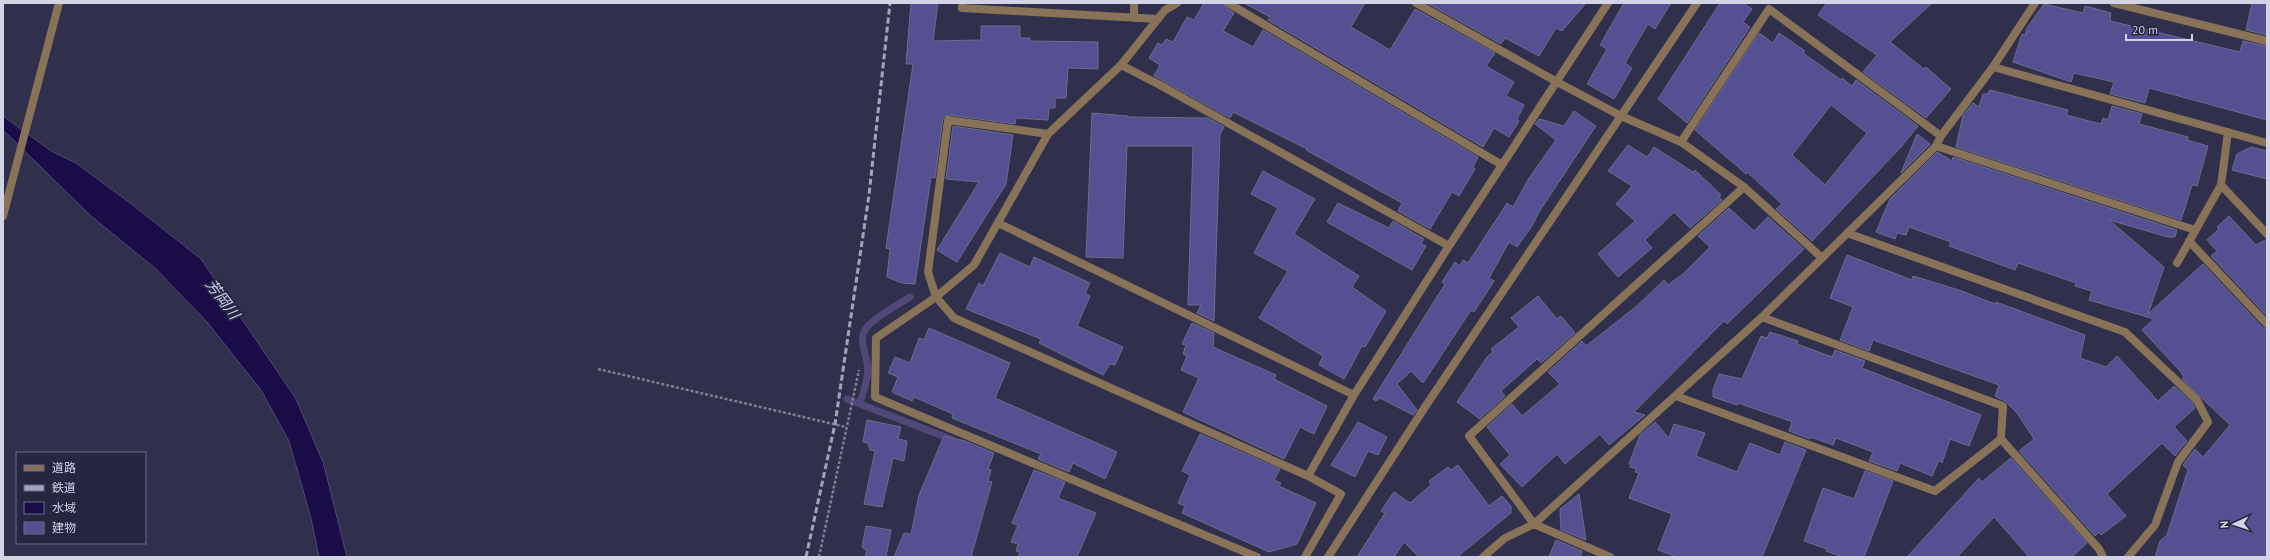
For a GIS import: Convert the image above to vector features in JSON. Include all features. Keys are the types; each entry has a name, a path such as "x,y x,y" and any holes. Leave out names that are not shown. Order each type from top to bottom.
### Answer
{"street":[{"path":"3,216 59,3"},
{"path":"962,3 962,8 1158,19"},
{"path":"1134,3 1134,18"},
{"path":"1178,3 1165,10 1121,65 1048,134 974,265 936,297 876,338 875,397 1257,557"},
{"path":"1228,3 1502,165"},
{"path":"1416,3 1621,116 1680,142 1744,187 1821,257"},
{"path":"1308,476 1354,395 1449,246 1608,3"},
{"path":"1328,557 1425,406 1697,3"},
{"path":"1484,557 1504,538 1534,524 1676,396 1762,317 1821,257 1936,146 1941,136 1993,68 2035,3"},
{"path":"2114,3 2267,42"},
{"path":"1680,142 1769,9 1941,136"},
{"path":"1121,65 1158,84 1449,246"},
{"path":"1993,68 2267,143"},
{"path":"1048,134 948,120 928,272 936,297 954,318 1308,476 1340,494 1305,557"},
{"path":"2176,263 2221,185 2228,132"},
{"path":"1936,146 2195,230"},
{"path":"2221,185 2267,234"},
{"path":"1610,557 1534,524 1469,436 1744,187"},
{"path":"998,223 1354,395"},
{"path":"1847,232 2124,332 2197,400 2208,422 2178,462 2155,525 2128,557"},
{"path":"2189,241 2267,324"},
{"path":"1762,317 2003,406 2001,439 2099,549 2102,557"},
{"path":"1676,396 1935,491 2001,439"}],"path":[{"path":"819,557 849,410 860,364"},
{"path":"598,369 846,427"},
{"path":"855,386 860,390"}],"water":[{"name":"芳岡川","path":"3,116 51,151 76,163 201,259 296,399 323,462 347,557 319,557 311,518 289,441 261,390 207,322 156,269 91,216 3,130"}],"building":[{"path":"911,3 938,3 933,41 981,40 981,26 1020,26 1020,38 1030,38 1030,41 1098,42 1098,69 1068,68 1066,98 1055,98 1055,108 1049,108 1048,120 1016,118 1015,124 949,115 943,117 935,178 931,177 915,284 902,283 887,277 890,249 886,248 913,64 906,64"},
{"path":"1204,3 1223,3 1225,7 1234,13 1223,31 1253,47 1263,30 1478,157 1473,167 1475,169 1459,196 1452,192 1430,229 1398,211 1402,203 1306,150 1307,149 1233,112 1230,118 1154,76 1160,65 1149,58 1158,43 1162,45 1166,39 1173,42 1187,17 1194,20"},
{"path":"1244,3 1365,3 1351,27 1390,50 1415,9 1495,53 1486,66 1514,82 1506,96 1524,105 1517,119 1519,121 1509,137 1494,128 1483,147 1268,20 1270,17"},
{"path":"1427,3 1586,3 1562,31 1556,28 1539,56 1505,38 1501,44"},
{"path":"1624,3 1671,3 1655,29 1648,24 1625,63 1632,68 1614,99 1587,84 1607,49 1600,45"},
{"path":"1720,3 1743,3 1752,9 1743,22 1750,27 1687,123 1658,99"},
{"path":"1827,3 1932,3 1890,42 1924,69 1926,67 1951,89 1926,118 1863,72 1877,55 1818,15"},
{"path":"2252,3 2267,3 2267,35 2246,30"},
{"path":"2044,4 2083,13 2085,6 2111,13 2110,21 2240,52 2243,41 2267,46 2267,120 2149,88 2145,103 2110,94 2114,82 2074,73 2071,82 2013,62 2022,34 2025,35 2027,28"},
{"path":"1759,33 1773,43 1779,33 1805,51 1803,53 1841,80 1842,78 1852,86 1856,80 1918,126 1901,147 1812,241 1776,209 1782,204 1747,172 1746,174 1695,130","holes":["1831,105 1867,133 1825,185 1792,155"]},
{"path":"1990,90 2068,110 2066,115 2101,124 2103,118 2108,120 2112,106 2142,114 2139,124 2188,137 2187,140 2208,146 2197,186 2192,185 2181,220 1956,147 1963,115 1973,103 1979,107 1983,94 1987,94"},
{"path":"1574,111 1596,126 1539,212 1532,226 1517,247 1509,242 1489,278 1494,281 1474,312 1471,310 1423,383 1411,371 1397,384 1417,410 1413,415 1380,398 1376,401 1373,399 1445,284 1442,282 1455,262 1460,266 1463,260 1468,263 1507,203 1513,207 1529,178 1556,140 1535,124 1539,119 1564,126"},
{"path":"1092,113 1128,117 1208,118 1224,127 1220,134 1214,321 1197,313 1201,305 1188,305 1193,146 1127,146 1123,258 1086,257"},
{"path":"953,126 1013,135 1006,184 957,262 937,250 979,182 946,179"},
{"path":"1917,134 1930,144 1901,173"},
{"path":"1628,145 1647,157 1654,147 1693,172 1695,170 1721,195 1719,197 1722,200 1690,228 1674,212 1645,240 1652,248 1618,277 1598,254 1635,221 1616,204 1632,186 1608,171"},
{"path":"2251,147 2267,151 2267,179 2232,170 2237,154"},
{"path":"1937,152 1952,161 1953,157 2177,230 2175,237 2168,237 2109,220 2164,267 2148,314 2203,264 2263,328 2267,329 2267,557 2155,557 2160,541 2167,535 2188,470 2183,465 2195,449 2203,457 2230,425 2182,379 2184,377 2180,371 2142,330 2154,319 2089,300 2092,291 2075,286 2076,283 2018,263 2015,270 1949,246 1951,242 1909,227 1906,235 1897,233 1895,239 1876,232 1890,199"},
{"path":"1263,171 1315,199 1294,234 1359,276 1352,287 1386,311 1365,347 1362,346 1344,379 1319,365 1323,356 1259,318 1288,271 1254,253 1278,208 1251,194"},
{"path":"1338,203 1389,228 1393,221 1424,239 1421,244 1426,246 1412,270 1327,222"},
{"path":"1729,208 1754,231 1768,217 1804,249 1727,324 1724,321 1634,412 1645,415 1609,445 1600,434 1565,464 1557,454 1522,487 1500,464 1510,455 1487,427 1512,404 1522,416 1560,384 1548,372 1582,341 1586,346 1638,305 1664,280 1668,285 1683,274 1710,247 1698,236"},
{"path":"2229,216 2256,245 2267,239 2267,316 2211,256 2217,251 2207,240 2219,229 2217,227"},
{"path":"1000,253 1030,267 1034,257 1090,283 1085,293 1090,296 1077,326 1123,347 1115,365 1110,364 1103,375 1039,343 1041,339 966,309 979,283 983,286"},
{"path":"1847,255 1912,280 1913,276 1959,290 2085,335 2080,358 2106,367 2117,356 2158,401 2174,386 2193,403 2195,408 2174,427 2187,441 2175,456 2162,443 2107,494 2126,516 2101,535 2099,532 2095,536 2019,451 2034,439 2017,413 2005,401 1995,396 1999,385 1873,340 1869,351 1840,340 1853,307 1830,298"},
{"path":"1538,296 1557,319 1561,316 1575,333 1541,363 1537,359 1501,391 1505,396 1480,419 1457,402 1487,357 1493,352 1491,349 1519,327 1511,318"},
{"path":"1192,323 1214,333 1213,347 1276,375 1274,379 1327,406 1314,434 1300,427 1284,459 1183,412 1199,378 1181,370 1187,356 1183,354 1186,345 1182,344"},
{"path":"929,328 1010,363 995,398 1117,452 1105,479 1073,463 1069,472 1038,459 1041,454 952,418 953,414 914,397 912,401 892,392 898,377 888,373 895,357 910,363 919,338 924,340"},
{"path":"1770,332 1798,341 1797,344 1832,357 1835,350 1865,361 1862,368 1981,415 1969,446 1950,439 1942,463 1939,460 1932,476 1900,463 1897,471 1869,461 1873,452 1836,438 1833,445 1811,437 1810,439 1789,431 1792,422 1790,421 1738,403 1737,405 1713,397 1713,390 1719,374 1742,379 1761,336 1767,338"},
{"path":"867,420 901,427 898,439 907,441 904,461 893,458 882,507 864,504 875,451 870,450 868,443 863,442"},
{"path":"1358,422 1387,437 1378,455 1368,451 1355,477 1331,465"},
{"path":"1655,422 1669,438 1674,424 1705,433 1696,456 1737,472 1750,443 1780,455 1785,442 1806,450 1762,557 1677,557 1658,550 1672,514 1629,498 1639,473 1635,472 1636,469 1630,467 1631,465 1629,464 1640,435"},
{"path":"1200,434 1280,469 1274,480 1281,483 1279,486 1316,503 1297,544 1269,552 1182,513 1185,506 1178,503 1190,475 1182,471"},
{"path":"944,436 965,441 994,453 988,469 991,470 988,481 992,482 971,557 894,557 904,533 911,534 919,495"},
{"path":"2011,458 2087,543 2072,557 2029,557 1994,517 1957,557 1907,557 1979,478 1982,482"},
{"path":"1458,465 1489,506 1502,496 1511,506 1511,513 1457,557 1419,557 1404,542 1394,557 1357,557 1385,513 1381,511 1394,492 1410,503 1431,485 1429,481 1448,467 1451,470"},
{"path":"1034,470 1065,482 1058,498 1096,513 1077,557 1018,557 1020,552 1016,551 1018,544 1011,542 1018,525 1012,523"},
{"path":"1865,471 1893,481 1864,557 1843,557 1826,551 1827,549 1804,541 1823,488 1854,499"},
{"path":"1579,494 1586,540 1561,530 1560,509"},
{"path":"866,526 891,530 886,557 865,557 867,551 862,547"},
{"path":"1556,540 1582,551 1580,557 1549,557"}],"waterway":[{"path":"860,404 868,372 863,344 864,331 876,319 910,297"},
{"path":"847,399 953,440"}],"railway":[{"path":"806,557 835,424 869,195 890,3"}]}
